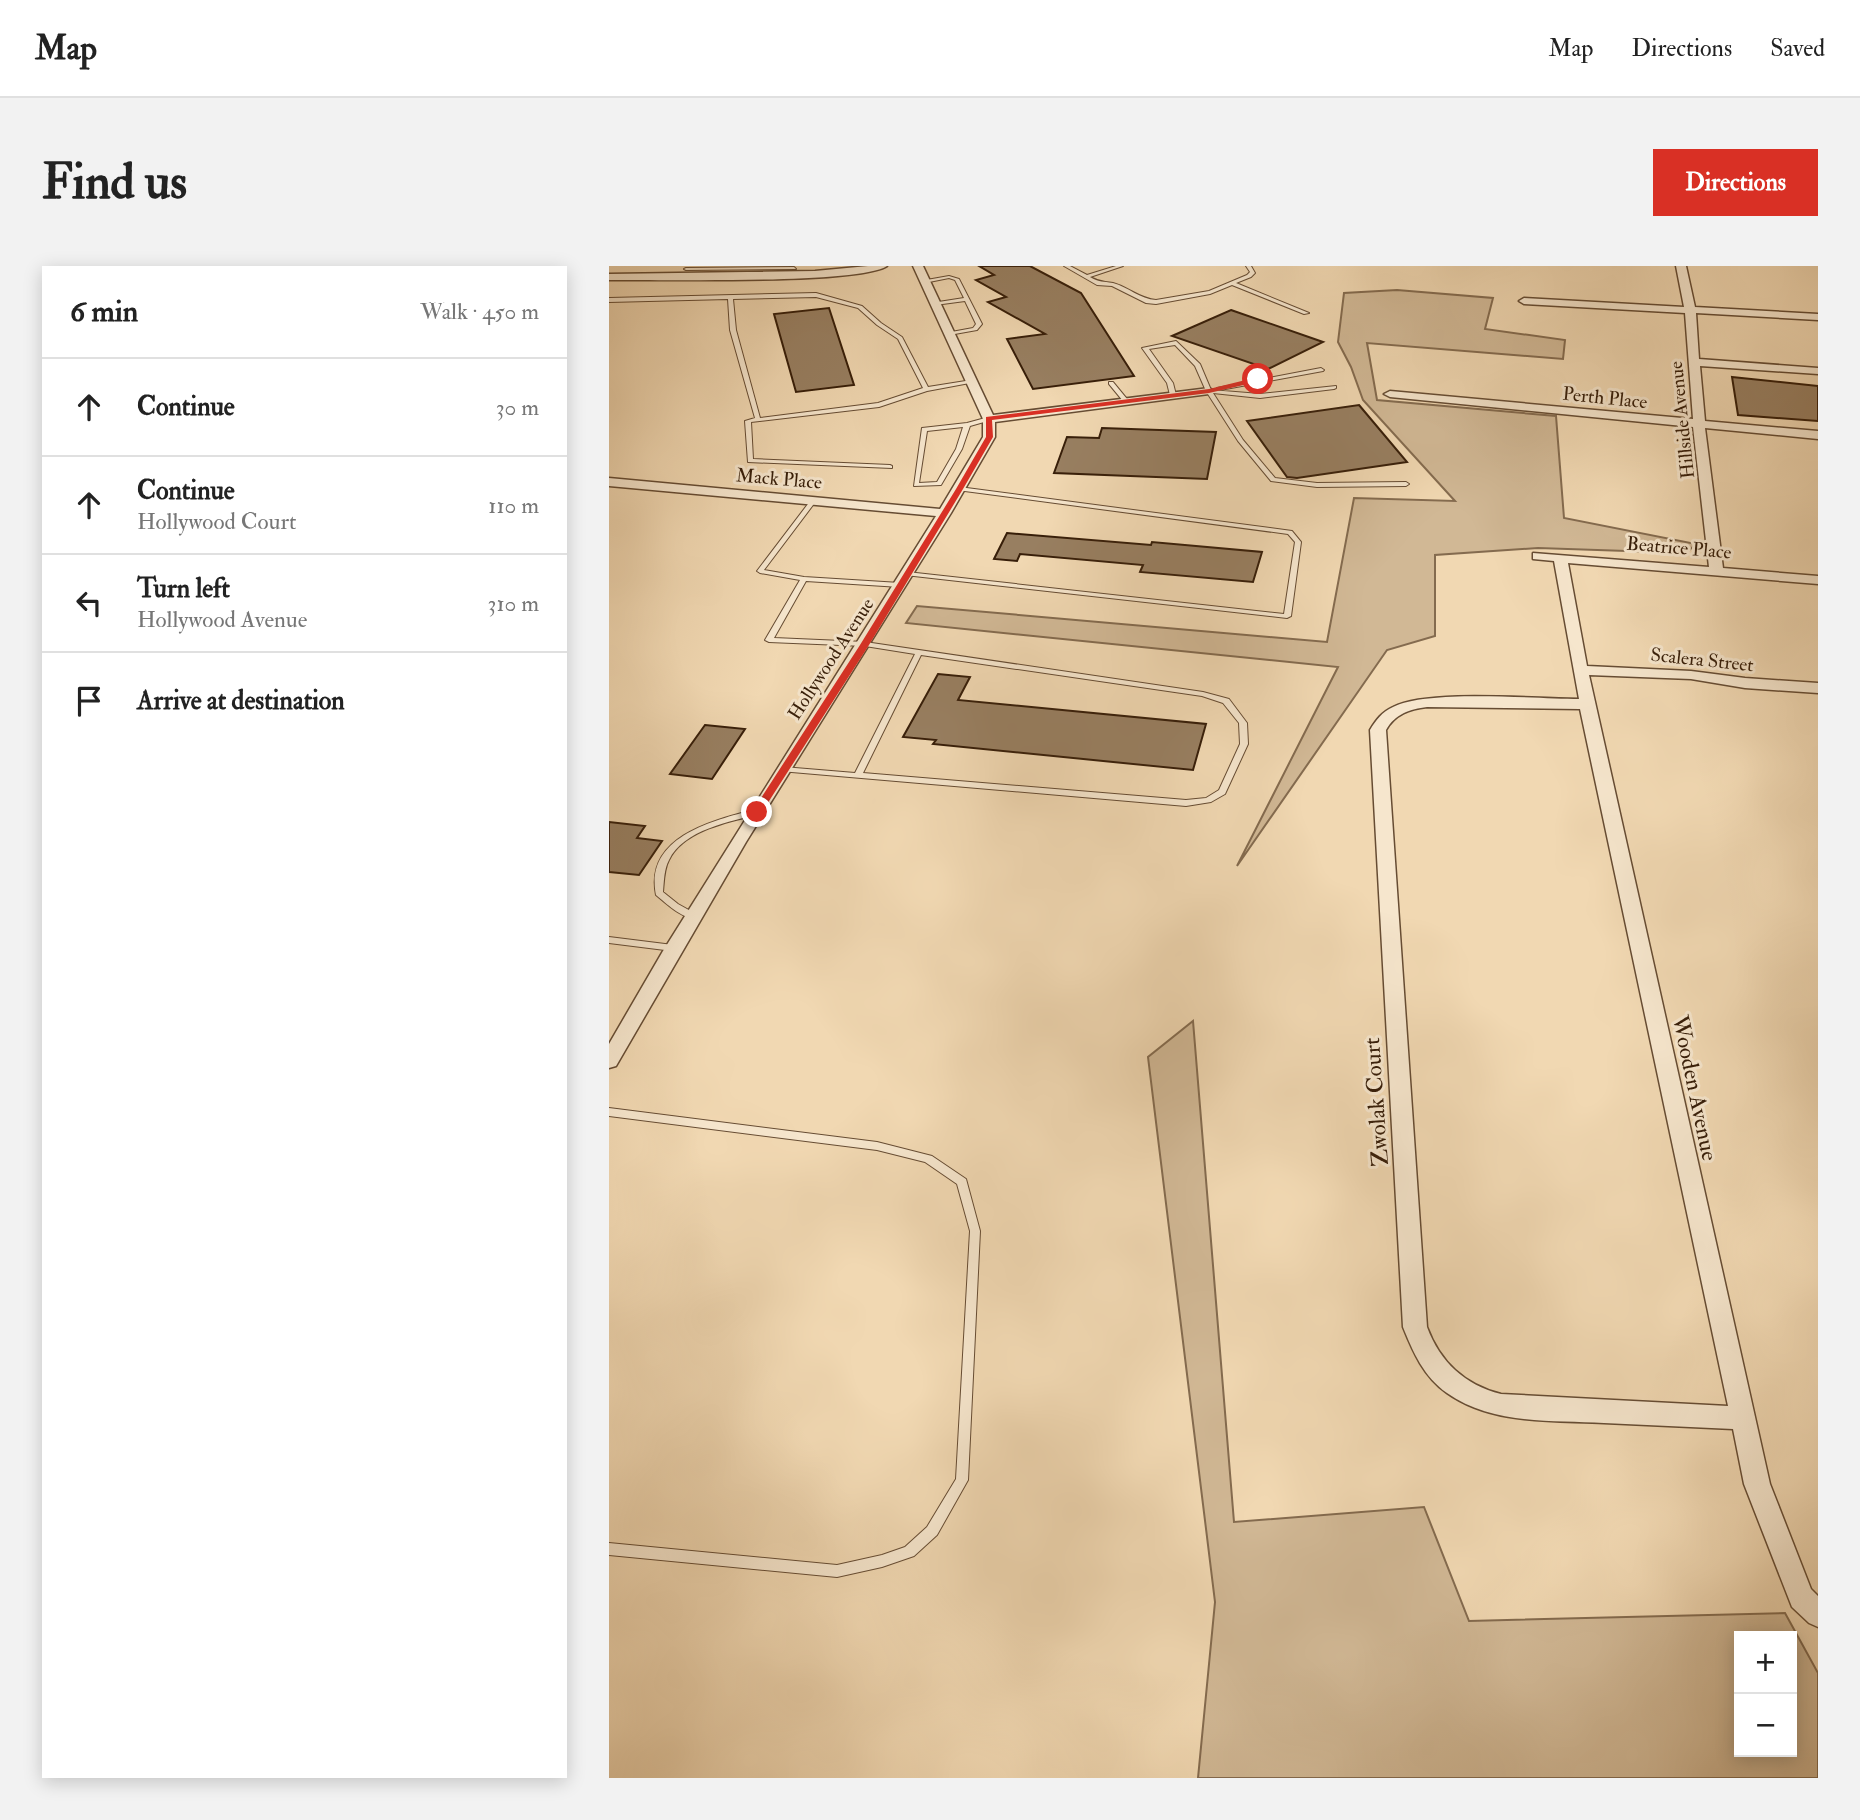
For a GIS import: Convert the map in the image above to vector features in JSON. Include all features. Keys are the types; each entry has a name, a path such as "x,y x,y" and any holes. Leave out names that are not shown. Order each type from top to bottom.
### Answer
{"street":[{"path":"609,277 685,270 793,269 853,272 879,266"},
{"path":"918,266 989,419 1209,391"},
{"name":"Hillside Avenue","path":"1682,266 1690,309 1699,425 1716,570"},
{"path":"1524,301 1818,317"},
{"path":"1693,362 1818,371"},
{"name":"Perth Place","path":"1390,394 1818,435"},
{"name":"Hollywood Avenue","path":"609,1061 673,948 783,769 865,645 945,513 989,437 989,419"},
{"name":"Mack Place","path":"609,482 945,513"},
{"name":"Beatrice Place","path":"1538,556 1818,580"},
{"name":"Wooden Avenue","path":"1560,558 1587,704 1757,1484 1801,1598 1818,1614"},
{"name":"Scalera Street","path":"1581,670 1691,675 1745,683 1818,688"},
{"name":"Zwolak Court","path":"1587,704 1427,702 1408,705 1392,712 1378,730 1415,1327 1422,1350 1434,1368 1467,1394 1487,1402 1520,1408 1741,1418"}],"lane":[{"path":"1066,266 1086,277 1156,302 1210,292 1249,276 1253,272 1248,266"},
{"path":"1086,277 1121,266"},
{"path":"924,281 957,279 967,299 978,327 949,333"},
{"path":"1232,283 1306,313"},
{"path":"609,300 816,295 860,307 900,338 926,389"},
{"path":"730,297 733,330 758,420"},
{"path":"935,303 967,299"},
{"path":"1173,395 1170,383 1145,348 1175,343 1198,365 1209,391 1241,441 1273,480 1317,485 1406,484"},
{"path":"1209,391 1321,370"},
{"path":"890,467 750,461 748,421 879,405 926,389 972,382"},
{"path":"1111,383 1125,400"},
{"path":"1209,391 1260,396 1334,387"},
{"path":"967,425 959,449 939,484 916,485 924,429 967,425 989,419"},
{"path":"813,502 760,571 804,579 904,580 1287,616 1298,542 1290,532 959,489"},
{"path":"783,769 1186,803 1207,800 1222,792 1244,744 1243,723 1226,701 1203,694 865,645 769,640 804,579"},
{"path":"858,775 919,652"},
{"path":"693,916 675,906 659,892 660,873 667,855 709,825 757,812"},
{"path":"609,940 673,948"},
{"path":"609,1112 877,1146 928,1159 962,1182 975,1231 962,1480 932,1531 909,1552 837,1571 609,1549"}],"shaded area":[{"path":"1397,290 1493,298 1485,329 1565,340 1563,359 1367,343 1377,400 1556,416 1564,518 1696,544 1686,553 1538,548 1435,555 1435,636 1387,650 1237,866 1338,667 906,623 917,606 1327,642 1354,498 1455,501 1363,400 1338,342 1344,293"},
{"path":"1193,1021 1234,1522 1424,1507 1469,1621 1785,1613 1795,1631 1734,1631 1734,1757 1797,1757 1797,1635 1818,1673 1818,1778 1198,1778 1215,1602 1148,1057"}],"building":[{"path":"979,266 1030,266 1081,293 1134,376 1033,389 1007,339 1045,334 988,302 1006,297 976,280 994,275"},
{"path":"829,308 854,385 796,392 774,314"},
{"path":"1231,310 1323,342 1268,369 1172,336"},
{"path":"1732,377 1818,386 1818,421 1738,415"},
{"path":"1359,405 1407,462 1297,478 1287,477 1247,421"},
{"path":"1102,428 1216,432 1207,479 1054,473 1067,437 1099,438"},
{"path":"1007,533 1262,552 1253,582 1140,572 1143,565 1020,554 1017,561 994,559"},
{"path":"938,674 970,677 958,700 1206,724 1193,770 933,744 936,740 903,737"},
{"path":"705,725 745,729 712,779 670,774"},
{"path":"609,822 645,826 637,838 662,841 639,875 609,872"}],"route":[{"path":"757,812 865,645 959,489 989,437 989,419 1209,391 1258,379"}]}
